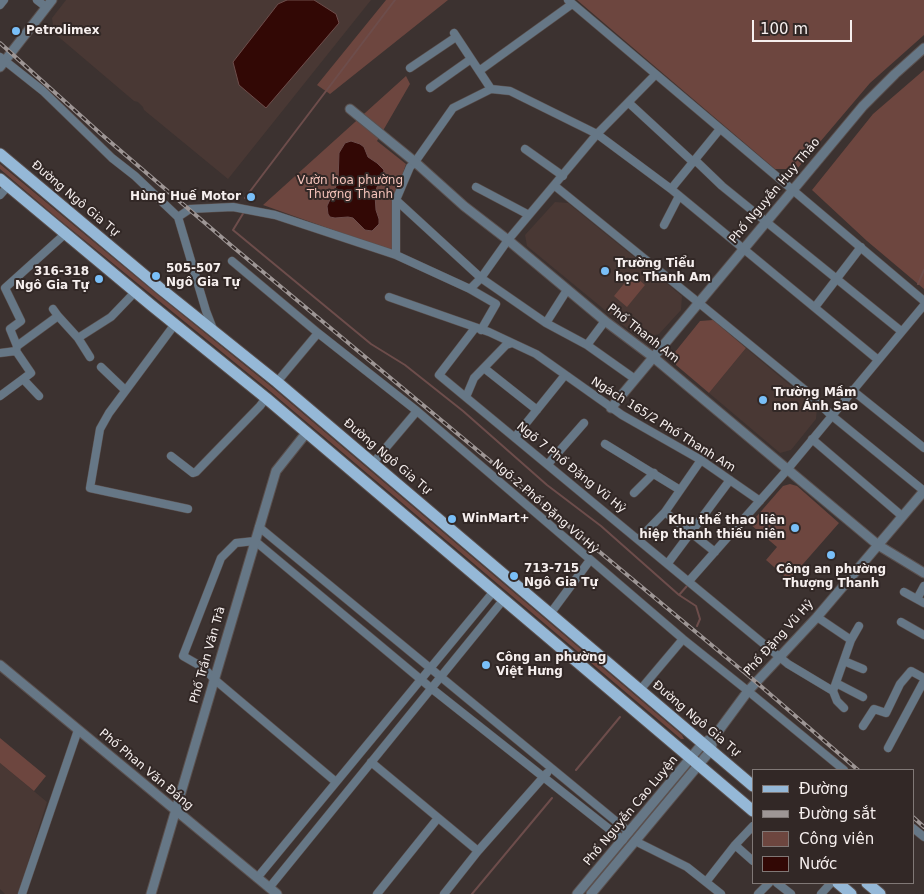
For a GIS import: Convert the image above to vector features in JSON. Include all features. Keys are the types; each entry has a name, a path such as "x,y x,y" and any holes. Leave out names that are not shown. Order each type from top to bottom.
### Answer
{"main road":[{"name":"Đường Ngô Gia Tự","path":"0,154 277,382 752,785"},
{"path":"3,187 65,234 307,432 752,810"},
{"path":"839,884 851,894"},
{"path":"868,884 880,894"}],"street":[{"path":"0,5 4,0"},
{"path":"37,0 49,4 2,62 42,91 112,158 135,176 178,217 206,311 214,331"},
{"path":"479,71 570,2 655,76 861,246 924,303 787,470 689,581"},
{"path":"410,68 455,35 491,89"},
{"name":"Phố Nguyễn Huy Thảo","path":"611,408 864,106 924,48"},
{"path":"430,88 471,59"},
{"path":"470,290 508,240 597,134 655,76"},
{"path":"396,255 396,200 410,167 453,108 491,89 510,91 597,134 679,196 878,359"},
{"path":"629,103 722,186 901,331"},
{"name":"Phố Thanh Am","path":"350,109 415,162 464,206 605,321 653,357 878,545 924,573"},
{"path":"671,190 720,129"},
{"path":"525,149 563,176"},
{"path":"555,186 699,302 805,390 831,416 924,491"},
{"path":"476,187 529,215"},
{"path":"664,225 679,196"},
{"path":"396,200 481,278 546,323 587,345 635,379"},
{"path":"178,217 190,209 233,207 275,215 396,255 496,304 478,329"},
{"path":"0,396 31,373 16,348 10,329 21,321 2,288 65,234"},
{"path":"815,307 861,246"},
{"name":"Ngõ 2 Phố Đặng Vũ Hỷ","path":"232,261 318,333 417,411 683,639 843,769"},
{"path":"546,323 567,290"},
{"path":"78,338 111,317 135,292"},
{"name":"Ngách 165/2 Phố Thanh Am","path":"389,297 478,329 536,354 611,408 701,460 760,501"},
{"path":"0,353 16,348 55,312 78,338 90,357"},
{"path":"587,345 605,321"},
{"path":"175,324 109,413 100,429 90,488 188,509"},
{"name":"Ngõ 7 Phố Đặng Vũ Hỷ","path":"478,329 439,375 788,664 835,687 862,697"},
{"path":"277,382 318,333"},
{"path":"466,396 474,378 506,345 512,343"},
{"path":"101,366 126,390"},
{"path":"484,368 537,410"},
{"path":"515,437 565,375"},
{"path":"23,379 39,396"},
{"path":"852,390 924,448"},
{"path":"171,456 195,473 266,398"},
{"path":"373,463 417,411"},
{"path":"548,464 584,423"},
{"name":"Phố Trần Văn Trà","path":"151,894 276,471 307,432"},
{"path":"812,438 902,516"},
{"path":"605,444 680,490"},
{"path":"639,539 664,512 701,460"},
{"path":"634,493 654,473"},
{"path":"668,563 730,480"},
{"name":"Phố Đặng Vũ Hỷ","path":"707,747 748,690 816,617 924,491"},
{"path":"664,512 715,552"},
{"path":"259,527 629,832"},
{"path":"336,782 214,680 204,668 183,656 221,558 236,543 255,541 432,688 622,840"},
{"path":"550,614 590,560"},
{"path":"904,592 921,601 924,586"},
{"path":"257,878 494,591"},
{"path":"269,888 504,600"},
{"path":"816,617 851,640"},
{"path":"901,622 924,635"},
{"path":"844,708 837,701 835,687 851,640 859,626"},
{"path":"457,635 468,643"},
{"path":"640,690 683,639"},
{"path":"844,661 862,669"},
{"name":"Phố Phan Văn Đáng","path":"0,665 277,894"},
{"path":"863,726 874,708 886,713 900,684 911,670 924,679 888,748"},
{"path":"22,894 78,730"},
{"name":"Phố Nguyễn Cao Luyện","path":"577,894 629,832 707,747"},
{"name":"Phố Nguyễn Cao Luyện","path":"591,894 635,841 695,761"},
{"path":"371,762 478,851"},
{"path":"444,894 478,851 551,767"},
{"path":"377,894 438,818"},
{"path":"706,882 735,845 752,827"},
{"path":"914,829 924,837"},
{"path":"635,841 686,867 721,894"},
{"path":"735,845 752,860"},
{"path":"758,894 768,884"},
{"path":"778,884 791,894"},
{"path":"821,894 830,884"}],"shaded area":[{"path":"66,0 371,0 228,179 54,33 52,18"},
{"name":"Trường Tiểu học Thanh Am","path":"555,202 568,203 682,296 681,310 659,334 640,339 527,246 525,235"},
{"name":"Trường Mầm non Ánh Sao","path":"746,348 817,408 816,419 791,450 780,453 709,393"},
{"path":"0,763 47,802 18,894 5,894 0,889"}],"green space":[{"path":"386,0 448,0 330,94 317,85"},
{"path":"577,0 924,0 924,35 870,83 797,169 775,169"},
{"path":"924,70 924,289 867,241 812,190 873,114"},
{"name":"Vườn hoa phường Thượng Thanh","path":"406,76 410,84 377,141 406,164 393,203 392,251 263,205"},
{"path":"0,164 273,388 682,735 684,739 681,739 271,392 56,217 0,169"},
{"path":"632,274 645,285 627,307 614,296"},
{"path":"713,320 746,348 709,393 676,365 675,352 700,321"},
{"name":"Khu thể thao liên hiệp thanh thiếu niên","path":"790,484 797,486 839,523 789,580 766,560 777,547 750,524 783,486"},
{"path":"0,738 46,776 34,791 0,763"}],"water":[{"path":"287,0 314,0 336,14 339,23 266,108 239,85 233,62 278,4"},
{"path":"351,141 364,147 368,157 384,170 382,180 377,187 375,195 379,224 372,231 365,230 353,218 335,218 330,217 328,214 327,206 338,182 339,153 345,143"}],"waterway":[{"path":"245,198 395,0"},
{"path":"244,212 233,230 371,344 405,365 463,411 547,485 601,526 679,595 696,606 700,619 697,626"},
{"path":"918,284 924,270"},
{"path":"679,595 687,586"},
{"path":"576,770 620,717"},
{"path":"472,894 552,798"}],"railway":[{"path":"0,43 101,134 233,247 756,682 857,769"},
{"path":"914,818 924,827"}],"place":[{"name":"Petrolimex","path":"16,31"},
{"name":"Hùng Huế Motor","path":"251,197"},
{"name":"Trường Tiểu học Thanh Am","path":"605,271"},
{"name":"505-507 Ngô Gia Tự","path":"156,276"},
{"name":"316-318 Ngô Gia Tự","path":"99,279"},
{"name":"Trường Mầm non Ánh Sao","path":"763,400"},
{"name":"WinMart+","path":"452,519"},
{"name":"Khu thể thao liên hiệp thanh thiếu niên","path":"795,528"},
{"name":"Công an phường Thượng Thanh","path":"831,555"},
{"name":"713-715 Ngô Gia Tự","path":"514,576"},
{"name":"Công an phường Việt Hưng","path":"486,665"}]}
